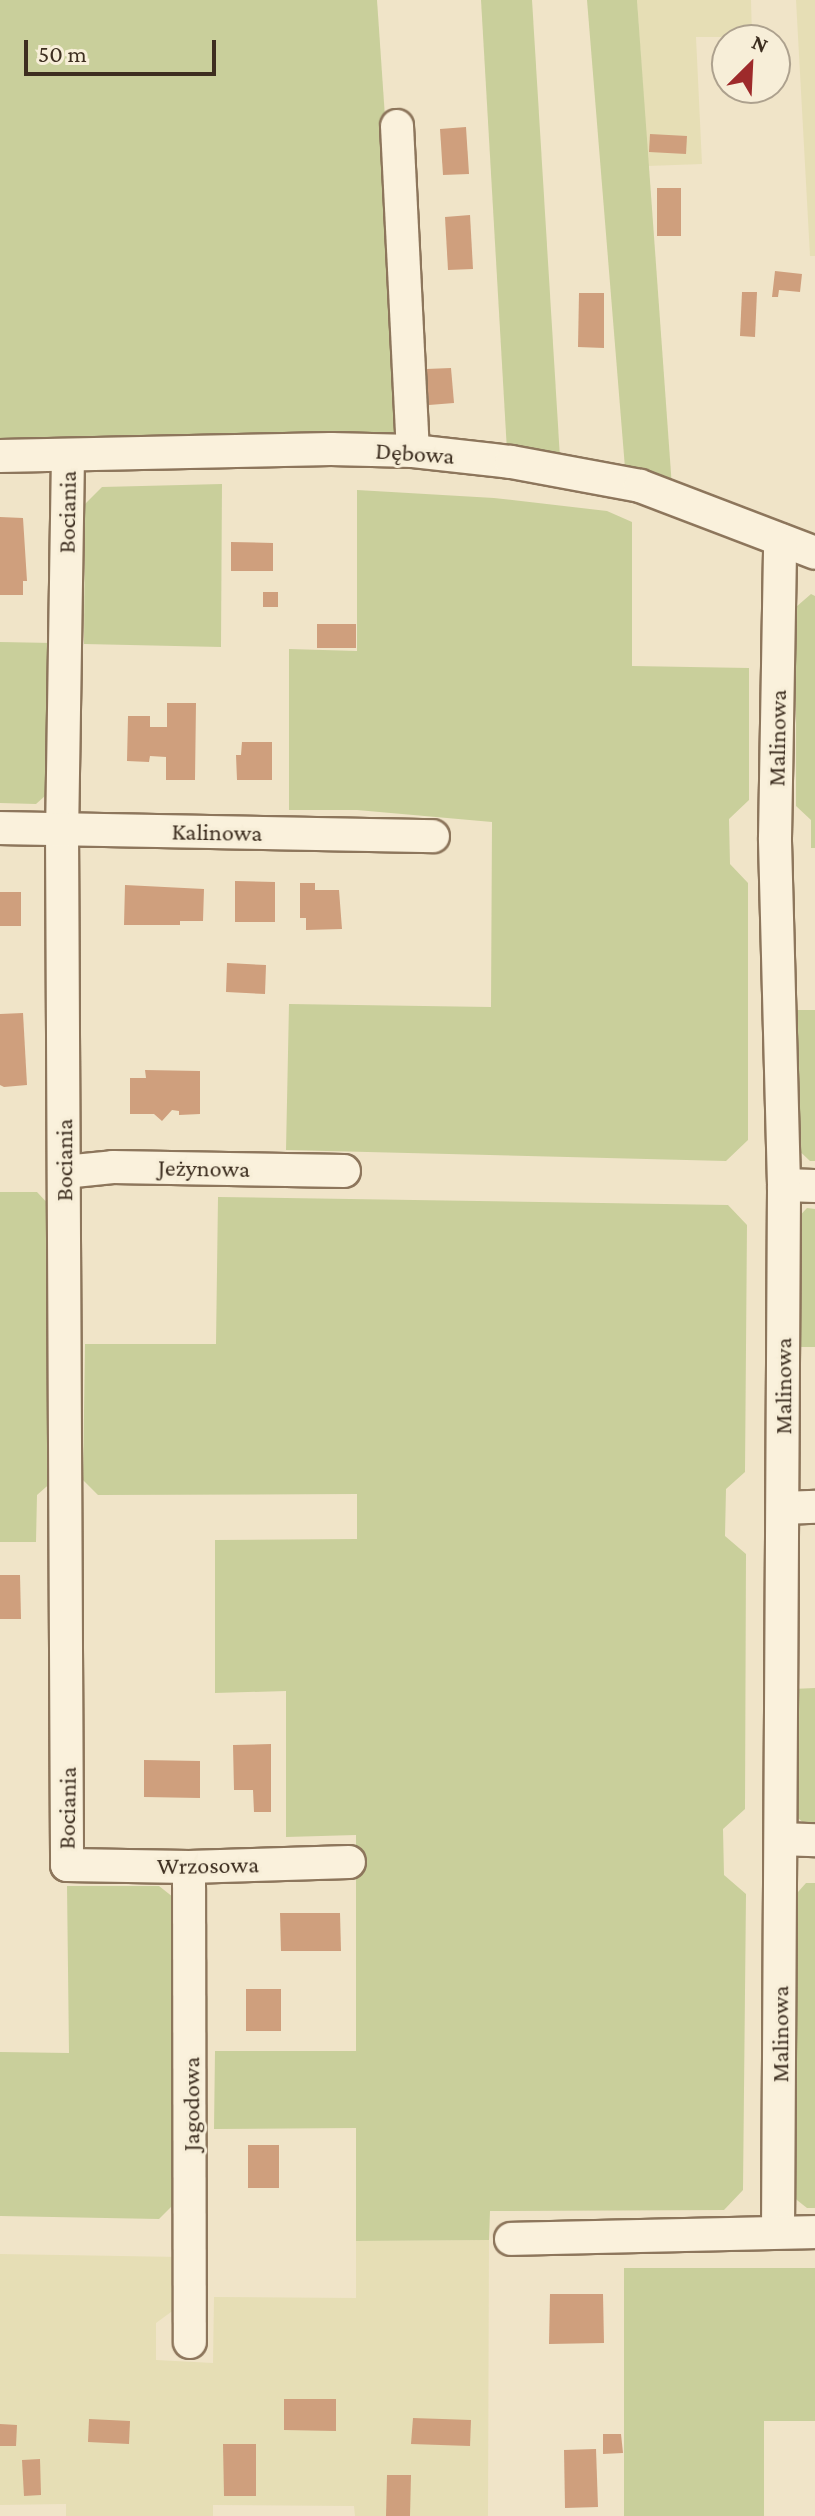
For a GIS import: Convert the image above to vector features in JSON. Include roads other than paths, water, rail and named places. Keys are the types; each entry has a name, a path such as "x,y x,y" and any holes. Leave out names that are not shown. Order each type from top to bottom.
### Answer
{"street":[{"path":"397,126 413,451"},
{"name":"Dębowa","path":"0,456 413,451 511,462 640,486 815,553"},
{"name":"Bociania","path":"67,1865 62,829 68,455"},
{"name":"Malinowa","path":"778,2232 783,1508 800,1186 775,838 780,540"},
{"name":"Kalinowa","path":"0,828 433,836"},
{"name":"Jeżynowa","path":"64,1172 113,1167 344,1171"},
{"path":"783,1508 815,1507"},
{"path":"781,1839 815,1840"},
{"name":"Wrzosowa","path":"67,1865 189,1867 349,1862"},
{"name":"Jagodowa","path":"189,1867 190,2342"},
{"path":"511,2239 815,2232"}]}
